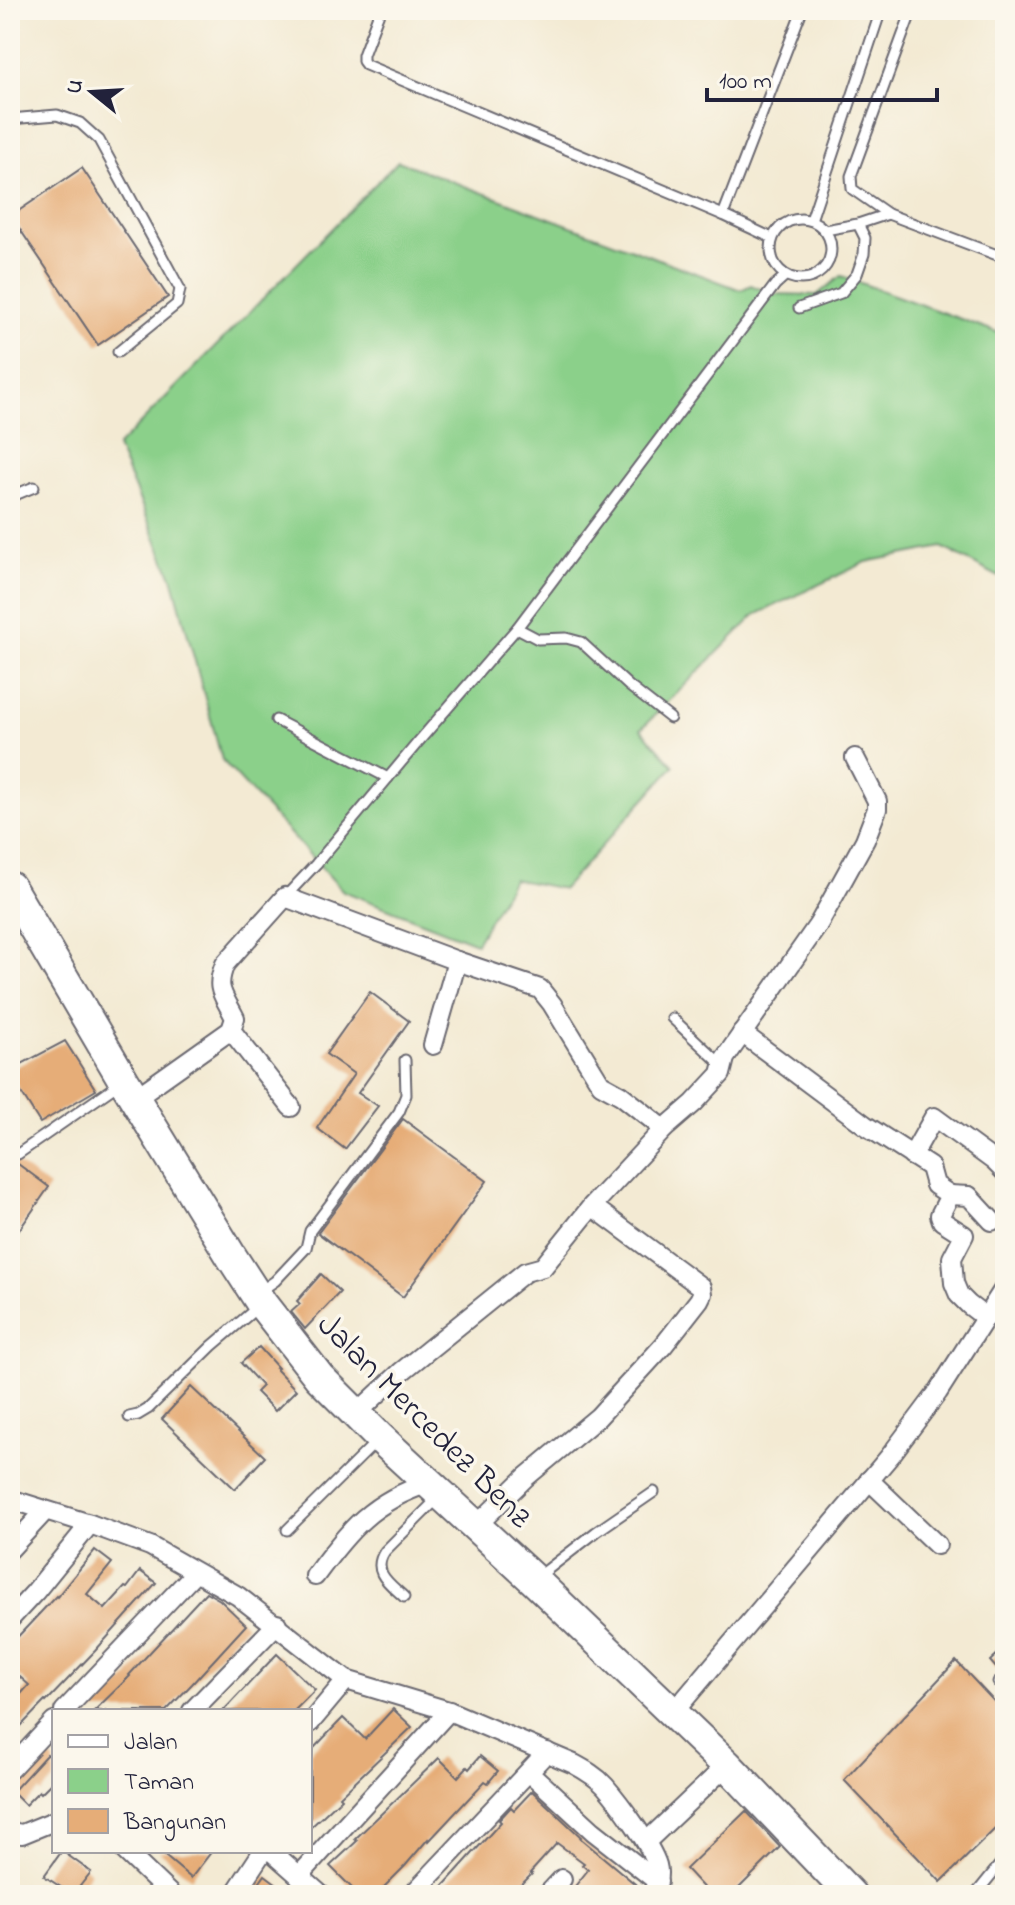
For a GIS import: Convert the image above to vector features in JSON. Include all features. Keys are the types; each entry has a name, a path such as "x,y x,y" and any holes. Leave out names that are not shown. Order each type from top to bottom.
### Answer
{"main road":[{"name":"Jalan Mercedez Benz","path":"10,887 215,1231 259,1299 319,1377 727,1765 851,1895"}],"street":[{"path":"356,1414 401,1372 525,1272 543,1267 592,1206 721,1074 725,1058 818,925 873,822 877,801 855,758"},
{"path":"130,1089 231,1030 235,1018 220,991 220,976 225,964 285,897 540,989 601,1084 621,1095 664,1129"},
{"path":"433,1045 457,961"},
{"path":"231,1030 291,1107"},
{"path":"742,1033 865,1125 930,1167 935,1185 950,1195 969,1196 992,1221"},
{"path":"912,1156 934,1117 1005,1172"},
{"path":"950,1195 940,1215 942,1221 964,1235 952,1258 954,1283 959,1295 986,1318"},
{"path":"476,1526 526,1477 598,1417 663,1346 702,1294 701,1287 592,1206"},
{"path":"673,1713 890,1456 930,1403 1005,1287"},
{"path":"869,1480 937,1545"},
{"path":"315,1576 347,1535 375,1509 398,1494 435,1488"},
{"path":"10,1499 111,1530 179,1561 238,1596 346,1680 449,1711 574,1764 605,1786 646,1842 657,1864 655,1888"},
{"path":"10,1549 45,1511"},
{"path":"10,1619 90,1524"},
{"path":"66,1709 195,1573"},
{"path":"194,1709 277,1624"},
{"path":"312,1721 346,1680"},
{"path":"299,1876 449,1711"},
{"path":"10,1769 52,1724"},
{"path":"412,1895 547,1752"},
{"path":"646,1842 727,1765"},
{"path":"529,1772 655,1888"},
{"path":"10,1832 22,1834 52,1822"},
{"path":"127,1853 171,1895"},
{"path":"234,1895 262,1853"},
{"path":"273,1853 321,1895"},
{"path":"547,1895 562,1879"}],"lane":[{"path":"380,10 363,55 366,65 772,238"},
{"path":"723,215 802,10"},
{"path":"811,220 881,10"},
{"path":"912,10 851,176 852,189 888,214 1005,258"},
{"path":"10,119 57,115 80,123 99,140 180,289 177,304 118,352"},
{"path":"825,230 888,214"},
{"path":"795,219 811,220 825,230 832,250 824,270 806,280 785,276 775,266 770,252 772,238 781,226 795,219"},
{"path":"799,308 841,293 857,274 864,254 865,238 858,224"},
{"path":"285,897 517,628 775,285 785,276"},
{"path":"10,497 34,487"},
{"path":"517,628 538,639 566,638 581,642 670,718"},
{"path":"276,720 388,778"},
{"path":"672,1018 724,1067"},
{"path":"129,1417 148,1409 306,1248 310,1231 399,1112 406,1095 405,1060"},
{"path":"18,1154 130,1089"},
{"path":"287,1530 380,1438"},
{"path":"404,1597 383,1576 379,1568 380,1559 435,1488"},
{"path":"534,1580 654,1492"},
{"path":"975,1895 1005,1858"}],"green space":[{"path":"398,161 741,290 751,285 773,294 817,295 841,276 1005,335 1005,580 942,547 866,562 755,615 641,729 674,766 563,889 513,879 476,943 343,891 222,760 172,577 117,447"}],"building":[{"path":"82,168 168,297 98,345 11,216"},
{"path":"370,992 409,1021 358,1093 378,1106 345,1149 317,1128 354,1074 326,1054"},
{"path":"65,1041 96,1090 40,1123 10,1075 10,1070"},
{"path":"403,1119 487,1181 403,1297 318,1233"},
{"path":"10,1158 49,1187 10,1243"},
{"path":"321,1274 340,1292 305,1329 291,1312"},
{"path":"259,1347 296,1390 275,1411 256,1392 262,1386 241,1363"},
{"path":"191,1387 265,1457 235,1489 162,1419"},
{"path":"95,1550 112,1563 87,1594 105,1609 140,1571 156,1583 95,1651 10,1735 10,1706 29,1685 10,1668 10,1645 57,1597"},
{"path":"206,1592 220,1600 246,1625 168,1709 96,1709"},
{"path":"1005,1647 1005,1678 990,1661"},
{"path":"277,1654 315,1690 296,1709 225,1709"},
{"path":"956,1661 1005,1713 1005,1819 941,1882 844,1780"},
{"path":"393,1709 412,1727 312,1826 312,1750 343,1718 365,1739"},
{"path":"47,1754 52,1759 52,1782 41,1793 39,1791 25,1805 12,1792"},
{"path":"480,1756 498,1771 488,1783 485,1781 376,1895 345,1895 352,1888 330,1866 357,1841 355,1839 439,1758 458,1777"},
{"path":"532,1791 580,1838 641,1889 640,1895 568,1895 588,1870 582,1865 584,1863 557,1843 511,1895 435,1895 511,1807 514,1810"},
{"path":"746,1811 780,1847 732,1895 710,1895 686,1869"},
{"path":"61,1853 91,1872 73,1895 44,1876"},
{"path":"161,1853 210,1853 191,1878"},
{"path":"265,1875 281,1887 275,1895 251,1895"}]}
